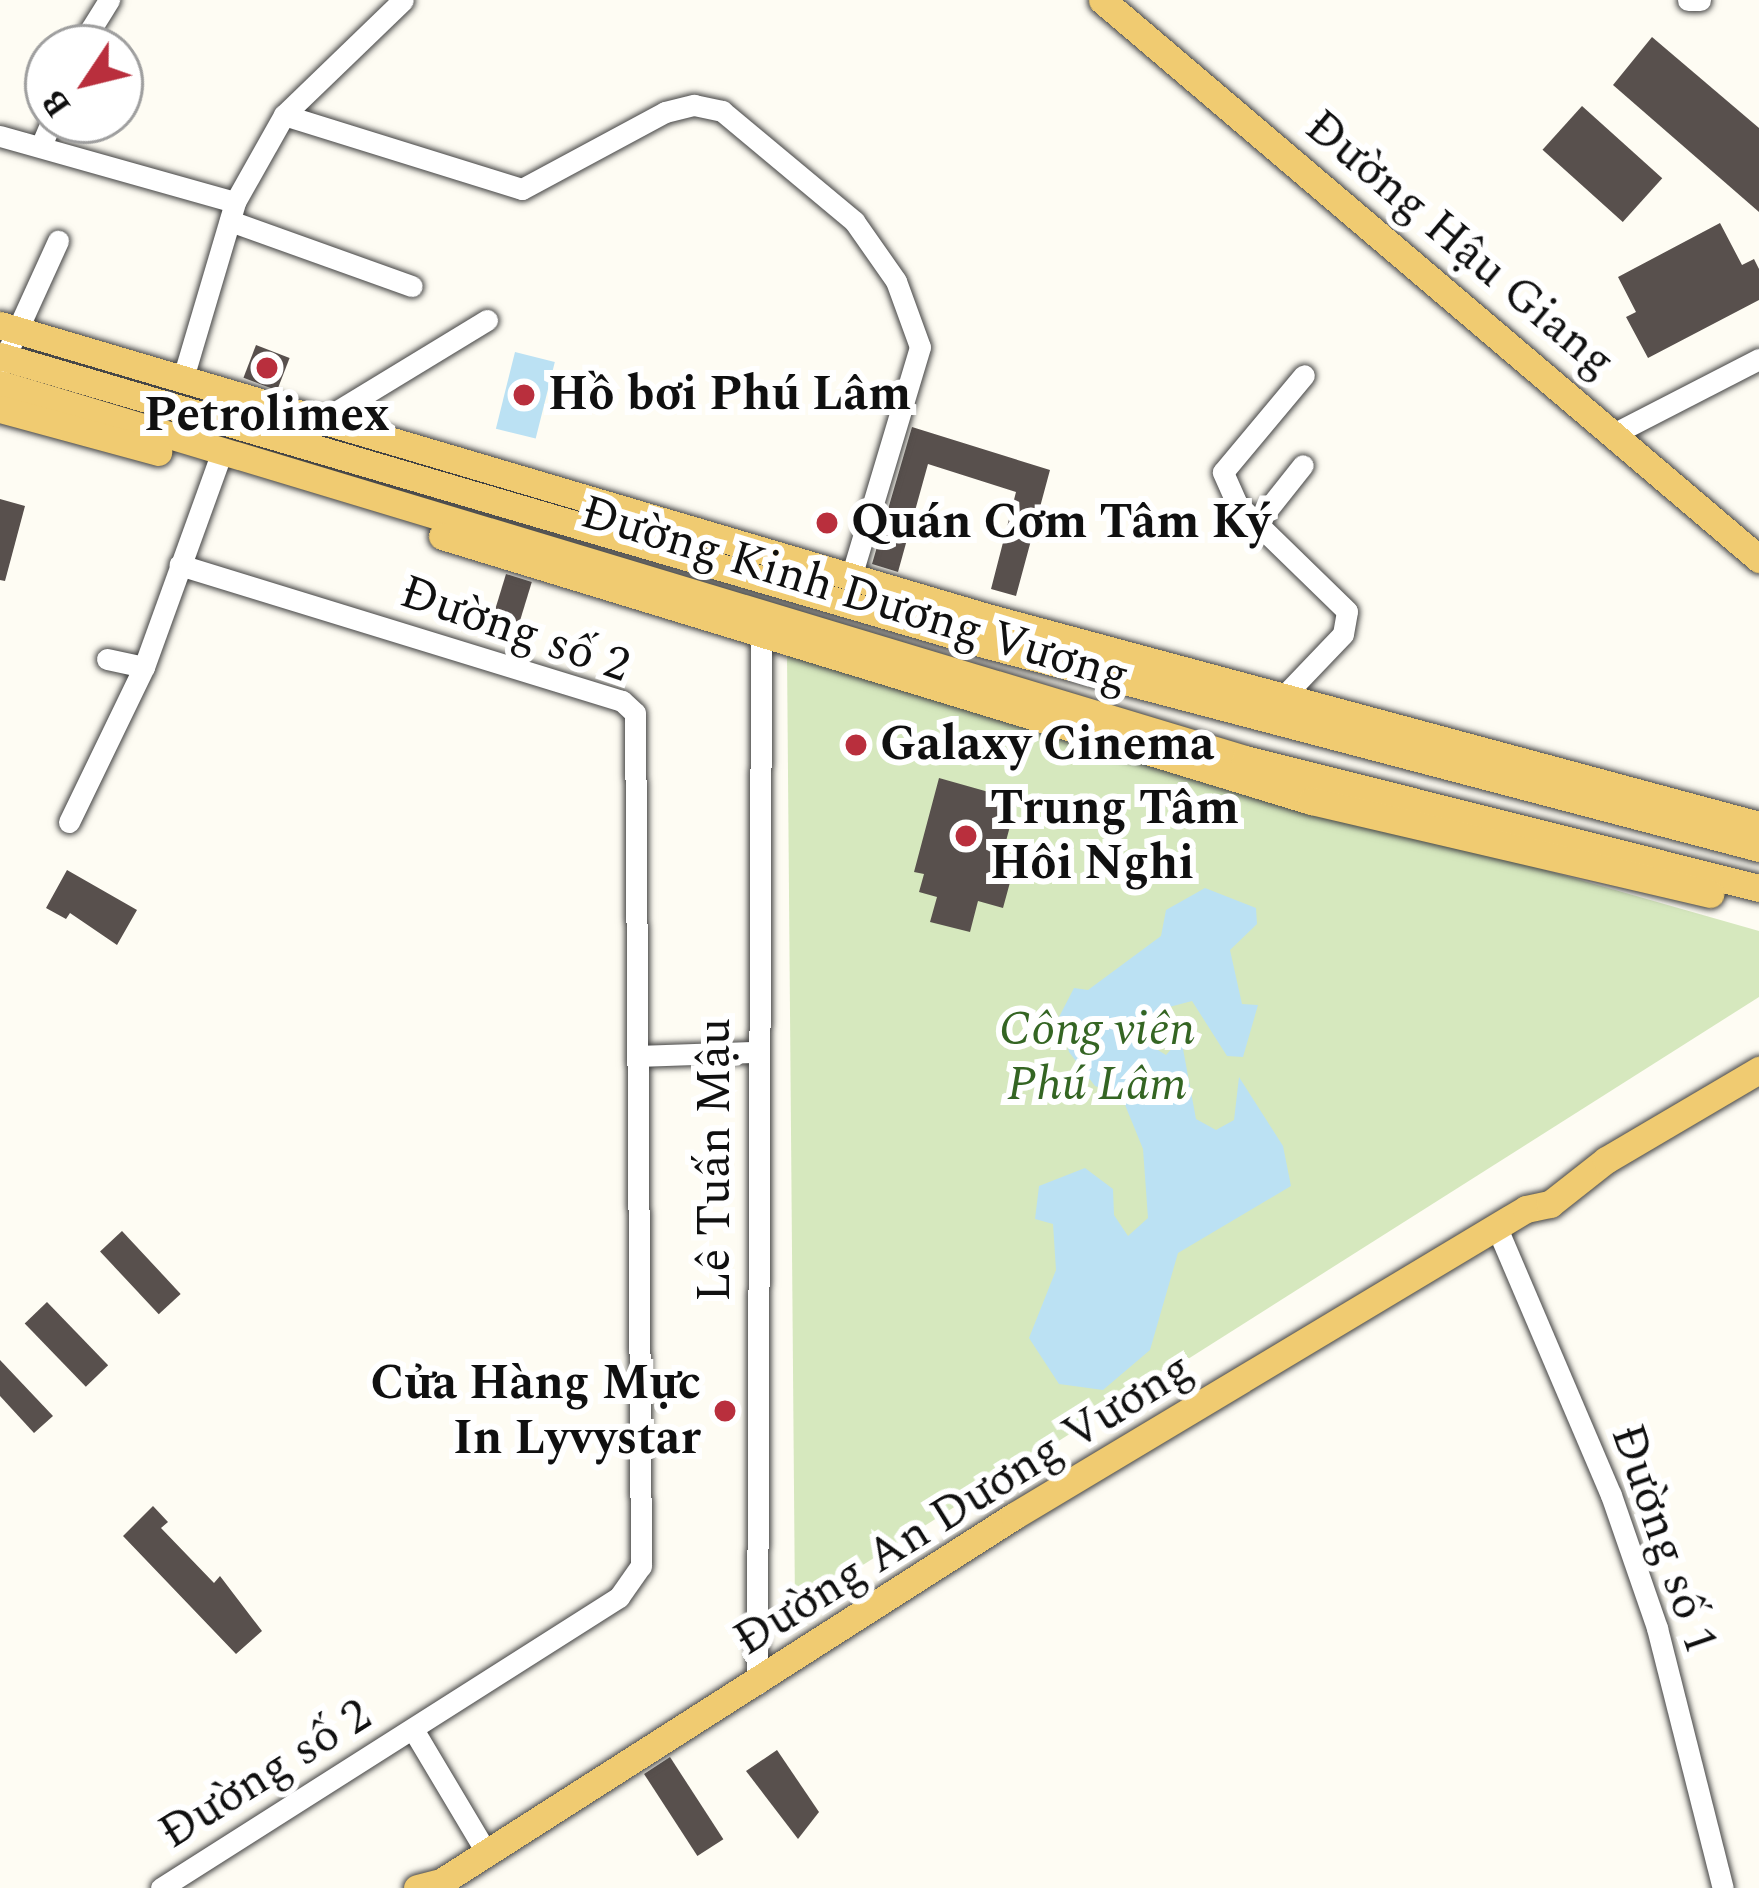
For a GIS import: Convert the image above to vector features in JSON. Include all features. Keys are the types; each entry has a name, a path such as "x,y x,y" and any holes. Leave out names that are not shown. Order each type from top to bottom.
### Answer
{"main road":[{"name":"Đường Hậu Giang","path":"1102,0 1759,559"},
{"name":"Đường Kinh Dương Vương","path":"9,328 183,379 308,432 931,613 1265,722 1759,848"},
{"name":"Đường Kinh Dương Vương","path":"2,367 308,432 852,574 931,613 1759,825"},
{"name":"Đường Kinh Dương Vương","path":"2,367 219,460"},
{"name":"Đường Kinh Dương Vương","path":"0,410 219,460 917,672 1759,892"},
{"path":"917,672 931,613"},
{"name":"Đường An Dương Vương","path":"432,1886 757,1684 1014,1516 1534,1204 1550,1204 1606,1160 1758,1068"}],"street":[{"path":"183,379 233,212 284,115 403,0"},
{"path":"1688,0 1700,0"},
{"path":"284,115 522,189 665,112 694,105 722,111 854,221 896,280 920,347 852,574"},
{"path":"0,136 233,212 412,286"},
{"path":"2,367 9,328 58,241"},
{"path":"308,432 487,320"},
{"path":"1615,433 1759,359"},
{"path":"1280,700 1343,634 1346,611 1256,524 1223,472 1304,374"},
{"path":"69,822 144,667 219,460"},
{"path":"1256,524 1304,465"},
{"name":"Đường số 2","path":"161,1888 619,1597 641,1566 635,712 622,701 179,565"},
{"name":"Lê Tuấn Mậu","path":"757,1684 761,624"},
{"path":"107,659 144,667"},
{"path":"640,1056 756,1052"},
{"name":"Đường số 1","path":"1497,1228 1611,1495 1657,1628 1723,1888"},
{"name":"Đường số 2","path":"414,1731 486,1852"}],"green space":[{"name":"Công viên Phú Lâm","path":"787,654 1759,931 1759,997 795,1608"}],"water":[{"name":"Hồ bơi Phú Lâm","path":"515,352 555,362 536,439 496,429"},
{"path":"1205,888 1256,908 1257,924 1230,950 1242,1004 1258,1005 1243,1057 1227,1056 1192,1001 1158,1010 1148,1044 1166,1055 1181,1038 1196,1119 1216,1130 1234,1120 1239,1077 1283,1146 1291,1186 1178,1253 1150,1350 1103,1390 1059,1384 1029,1338 1056,1270 1053,1224 1035,1219 1039,1186 1085,1168 1113,1189 1114,1215 1128,1236 1148,1218 1143,1149 1121,1095 1095,1086 1069,1052 1059,1017 1074,988 1088,990 1161,936 1166,910"}],"building":[{"path":"1652,37 1759,128 1759,212 1613,85"},
{"path":"1582,106 1662,178 1623,222 1543,150"},
{"path":"1720,223 1742,265 1754,259 1759,269 1759,300 1648,358 1626,317 1636,312 1618,277"},
{"name":"Petrolimex","path":"256,345 290,358 277,391 243,378"},
{"path":"912,427 1050,470 1016,596 991,589 1016,492 928,464 898,572 872,564"},
{"path":"0,499 25,506 5,581 0,580"},
{"path":"506,574 532,582 515,636 489,629"},
{"name":"Trung Tâm Hôi Nghi","path":"939,778 1017,800 998,871 1012,875 1003,908 978,901 970,932 930,922 937,897 919,892 924,874 914,872"},
{"path":"67,870 137,910 117,945 70,913 66,919 46,908"},
{"path":"122,1231 181,1294 159,1314 100,1251"},
{"path":"47,1302 108,1365 86,1387 25,1324"},
{"path":"0,1360 53,1416 34,1433 0,1396"},
{"path":"153,1506 168,1522 161,1528 214,1583 220,1576 262,1631 236,1654 123,1536"},
{"path":"777,1750 819,1812 798,1839 746,1771"},
{"path":"670,1757 723,1839 697,1856 644,1774"}],"place":[{"name":"Petrolimex","path":"267,368"},
{"name":"Hồ bơi Phú Lâm","path":"524,395"},
{"name":"Quán Cơm Tâm Ký","path":"827,523"},
{"name":"Galaxy Cinema","path":"856,745"},
{"name":"Trung Tâm Hôi Nghi","path":"966,836"},
{"name":"Cửa Hàng Mực In Lyvystar","path":"725,1411"}]}
